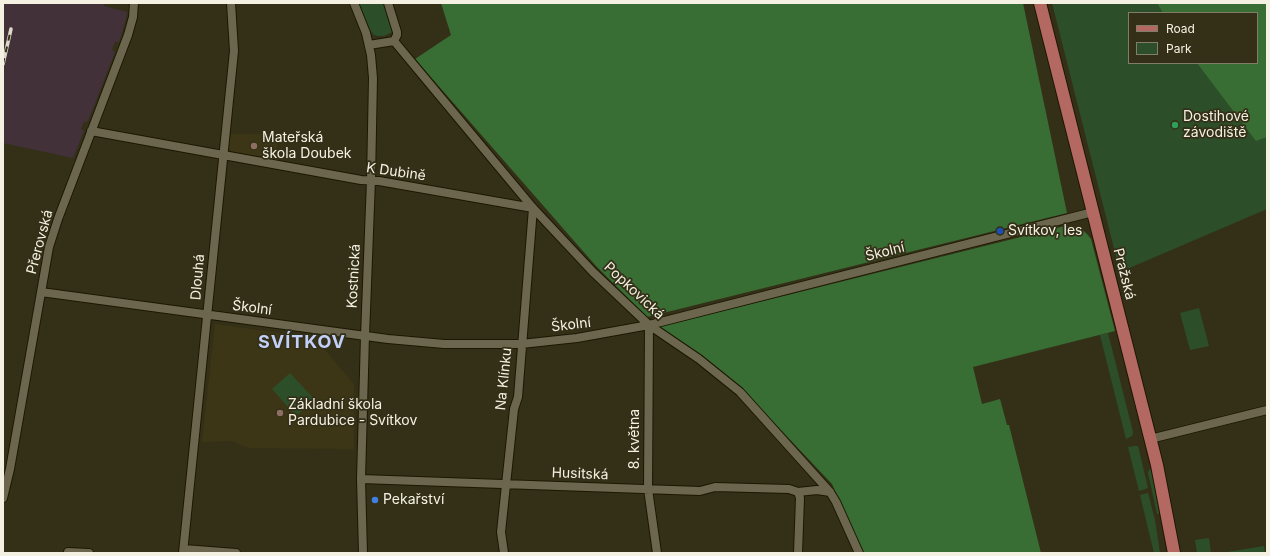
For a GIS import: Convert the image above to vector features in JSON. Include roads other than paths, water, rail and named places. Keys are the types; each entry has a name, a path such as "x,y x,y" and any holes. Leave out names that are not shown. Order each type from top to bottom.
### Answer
{"main road":[{"name":"Pražská","path":"1040,3 1150,439 1164,499 1174,553"}],"street":[{"name":"Přerovská","path":"3,498 10,469 47,256 54,231 128,35 133,18 134,3"},
{"name":"Dlouhá","path":"184,551 234,51 231,3"},
{"name":"Kostnická","path":"354,3 361,19 369,45 373,78 361,479 363,553"},
{"path":"369,45 394,41 397,35 388,3"},
{"name":"Popkovická","path":"394,41 533,208 593,272 649,325 699,359 740,392 830,492 859,553"},
{"name":"K Dubině","path":"91,131 106,135 361,180 371,180 533,208"},
{"name":"Na Klínku","path":"504,553 501,532 514,407 518,397 521,344 533,208"},
{"name":"Školní","path":"41,292 208,316 416,342 444,344 521,344 577,338 649,325 1093,212"},
{"name":"8. května","path":"649,325 648,489 657,553"},
{"path":"1150,439 1267,410"},
{"path":"809,491 818,478"},
{"name":"Husitská","path":"361,479 700,491 716,487 789,489 798,492 830,492"},
{"path":"798,492 800,498 798,553"},
{"path":"184,551 236,550"},
{"path":"68,552 88,553"}],"railway":[{"path":"3,64 11,29"}],"place":[{"name":"Dostihové závodiště","path":"1175,125"},
{"name":"Mateřská škola Doubek","path":"254,146"},
{"name":"Svítkov, les","path":"1000,231"},
{"name":"Základní škola Pardubice - Svítkov","path":"280,413"},
{"name":"Pekařství","path":"375,500"}],"district":[{"name":"SVÍTKOV","path":"302,343"}]}
